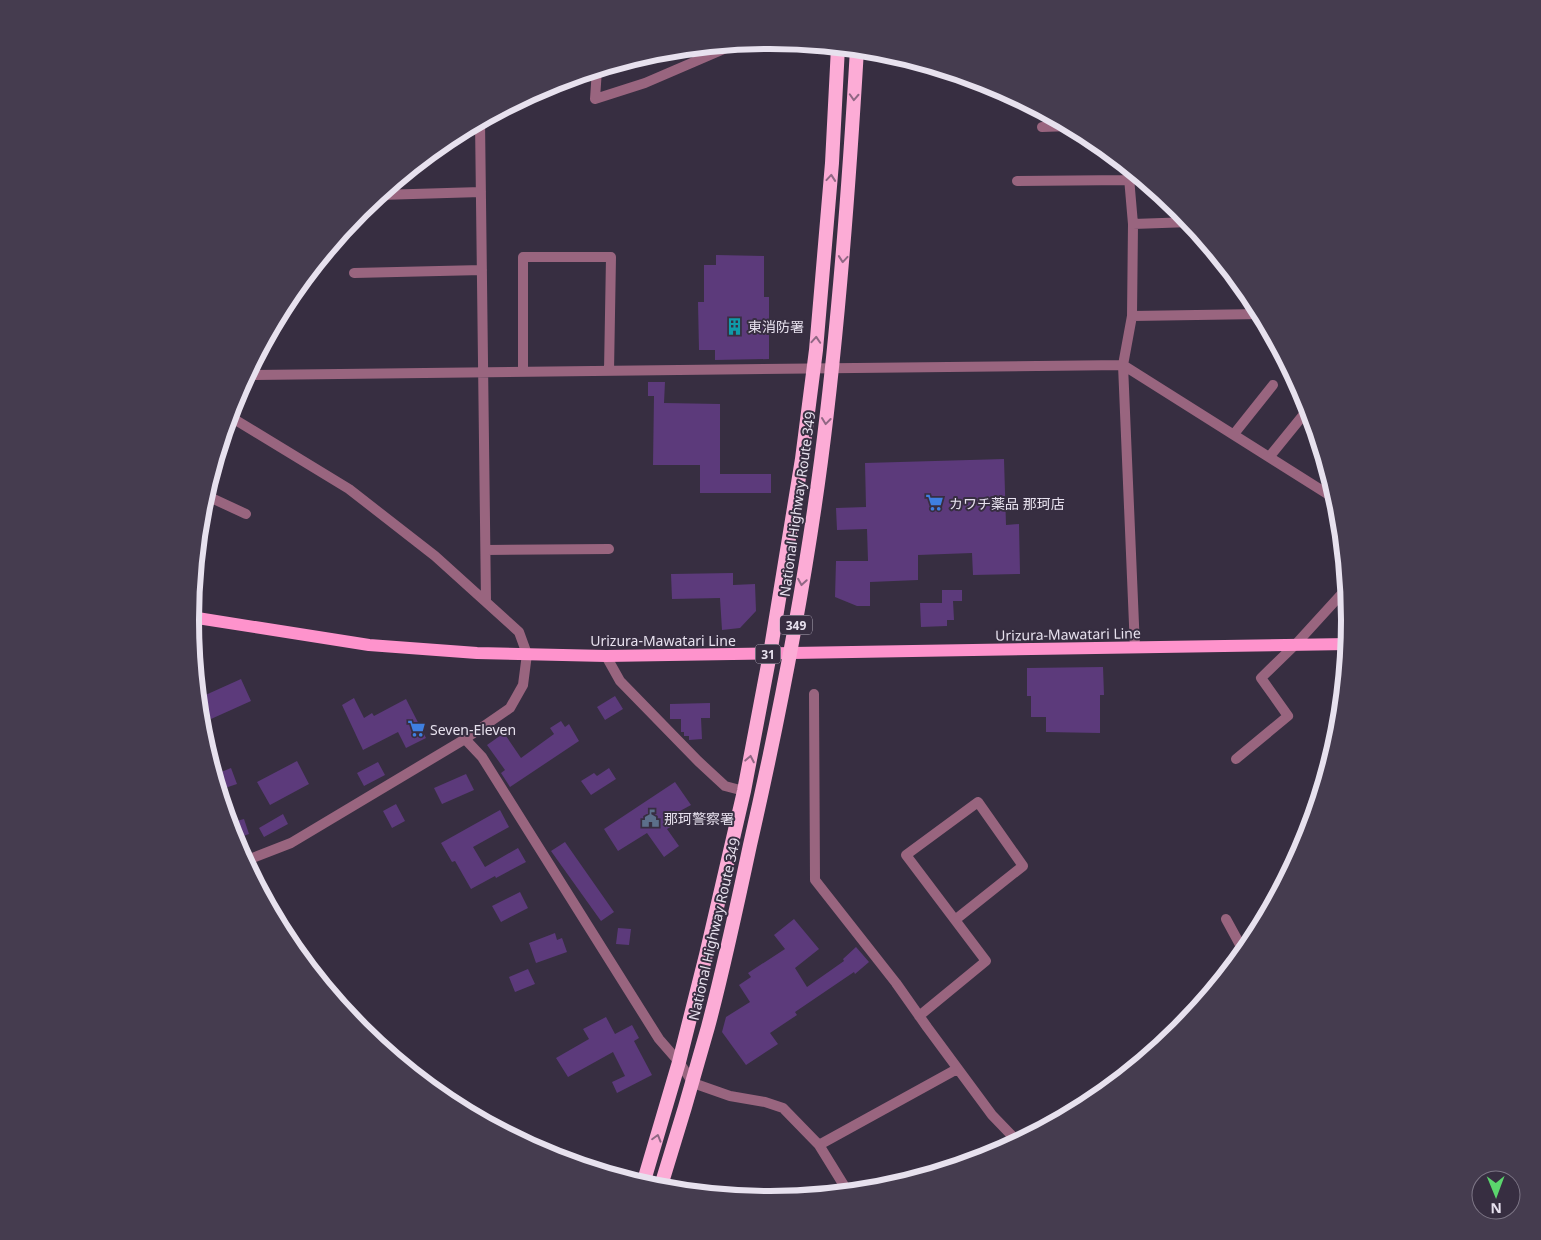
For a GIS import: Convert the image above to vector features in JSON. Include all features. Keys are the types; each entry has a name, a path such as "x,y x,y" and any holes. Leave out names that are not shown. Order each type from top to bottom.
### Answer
{"highway":[{"name":"National Highway Route 349","path":"645,1177 679,1062 706,955 744,791 770,654 802,458 813,369 832,163 838,53"},
{"name":"National Highway Route 349","path":"663,1181 692,1083 725,959 791,653 821,462 832,369 851,162 857,56"}],"main road":[{"name":"Urizura-Mawatari Line","path":"199,618 369,645 477,653 606,656 1341,644"}],"street":[{"path":"597,76 595,99 645,83 718,52"},
{"path":"1042,126 1058,126"},
{"path":"480,128 486,602"},
{"path":"1129,176 1133,224 1132,316 1123,365 1135,648"},
{"path":"1017,181 1129,180"},
{"path":"390,195 481,192"},
{"path":"1133,224 1180,222"},
{"path":"523,372 523,257 610,257 609,371"},
{"path":"354,273 482,270"},
{"path":"1132,316 1252,314"},
{"path":"254,375 1123,365 1327,494"},
{"path":"1234,434 1273,385"},
{"path":"1270,456 1303,416"},
{"path":"236,420 349,489 435,556 519,632 527,654 523,685 510,708 465,739 291,843 252,858"},
{"path":"213,499 246,514"},
{"path":"486,550 609,549"},
{"path":"1236,759 1288,716 1262,678 1341,594"},
{"path":"606,656 620,681 698,761 725,786 744,791"},
{"path":"814,694 815,880 880,962 992,1115 1013,1137"},
{"path":"465,739 482,757 659,1039 679,1062 692,1083 730,1096 766,1102 783,1108 819,1145 844,1186"},
{"path":"919,1016 986,961 955,920 906,855 978,802 1023,866 955,920"},
{"path":"1226,919 1240,945"},
{"path":"819,1145 957,1069"}],"building":[{"name":"東消防署","path":"716,255 764,256 764,297 769,297 769,359 715,360 715,350 699,350 698,302 704,302 704,265 716,265"},
{"path":"648,382 665,382 664,403 720,404 720,474 771,474 771,493 700,493 700,465 653,465 654,396 648,396"},
{"path":"1004,459 1006,525 1019,524 1020,574 973,575 972,553 918,555 918,580 870,582 870,606 857,606 835,597 836,561 868,561 867,529 837,530 836,508 866,507 865,463"},
{"path":"733,573 733,585 755,584 756,611 740,628 722,630 720,598 672,599 671,574"},
{"path":"942,590 962,590 962,601 953,601 954,620 947,620 947,626 921,627 920,603 942,603"},
{"path":"1103,667 1104,695 1100,695 1100,733 1046,732 1046,717 1031,717 1031,696 1027,696 1027,668"},
{"path":"241,679 251,701 211,719 206,709 204,696"},
{"path":"615,696 623,709 605,720 597,707"},
{"path":"354,698 364,718 372,713 374,716 406,699 426,738 406,748 398,732 363,750 342,705"},
{"path":"710,703 710,718 701,718 702,739 689,740 689,736 684,736 684,732 681,732 681,719 670,719 670,704"},
{"path":"561,721 565,727 569,724 579,741 510,787 501,773 505,770 487,745 504,733 521,758 554,734 550,728"},
{"path":"297,761 309,784 270,805 257,782"},
{"path":"378,762 385,775 364,786 357,773"},
{"path":"231,768 237,784 225,788 220,772"},
{"path":"609,768 616,779 591,795 581,781 594,773 597,776"},
{"path":"466,774 474,790 442,804 434,788"},
{"name":"那珂警察署","path":"675,782 691,805 680,811 679,822 667,829 679,846 664,857 647,833 618,851 604,829"},
{"path":"396,804 405,821 392,828 383,811"},
{"path":"500,810 509,827 473,847 485,867 518,848 526,862 471,889 455,861 452,862 441,843"},
{"path":"283,814 288,824 264,837 259,828"},
{"path":"244,819 249,834 242,836 236,821"},
{"path":"565,842 614,912 601,921 551,851"},
{"path":"520,892 528,908 501,922 492,906"},
{"path":"794,919 819,949 795,968 807,987 844,961 843,959 856,947 869,962 855,974 854,972 795,1012 797,1015 770,1033 778,1044 746,1065 722,1032 726,1017 750,1002 739,985 751,977 748,973 785,949 774,935"},
{"path":"618,928 631,929 629,945 616,944"},
{"path":"555,933 557,940 562,938 567,952 536,963 529,943"},
{"path":"528,969 535,984 515,992 509,977"},
{"path":"606,1017 615,1034 632,1025 639,1038 634,1041 652,1075 617,1093 612,1082 625,1076 613,1052 568,1077 556,1058 589,1039 583,1029"}],"place":[{"name":"東消防署","path":"734,326"},
{"name":"カワチ薬品 那珂店","path":"935,503"},
{"name":"Seven-Eleven","path":"416,729"},
{"name":"那珂警察署","path":"650,818"}]}
